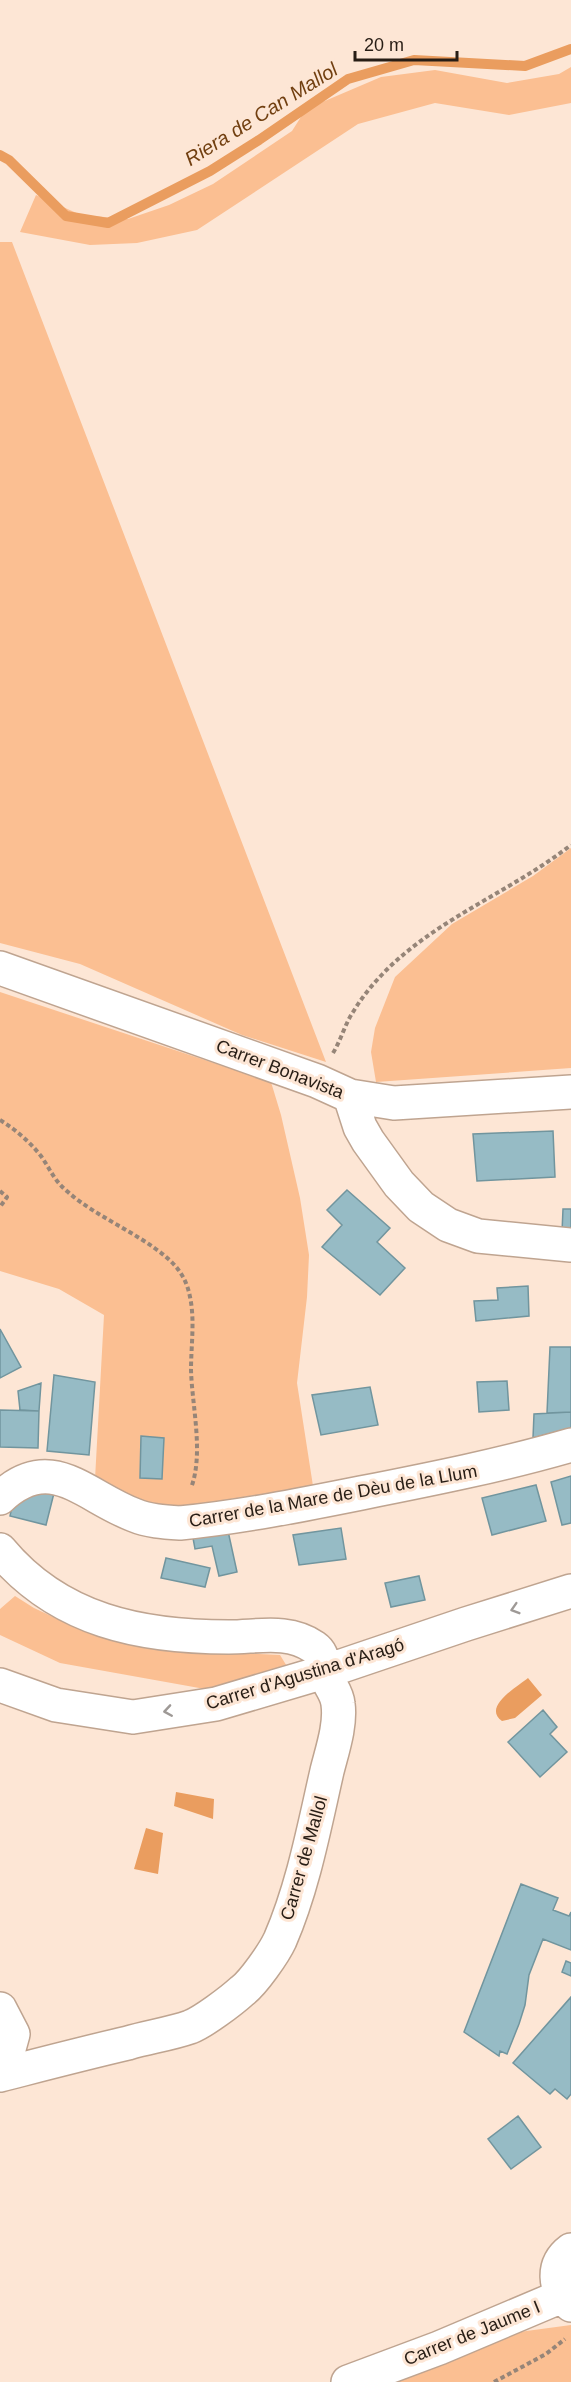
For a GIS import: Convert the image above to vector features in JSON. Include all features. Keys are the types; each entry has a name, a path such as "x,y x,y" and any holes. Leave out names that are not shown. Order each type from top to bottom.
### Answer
{"street":[{"name":"Carrer Bonavista","path":"0,968 317,1081 350,1096 394,1103 571,1092"},
{"path":"350,1096 360,1127 368,1141 399,1184 421,1207 448,1224 478,1236 571,1245"},
{"name":"Carrer de la Mare de Dèu de la Llum","path":"0,1498 15,1484 36,1477 50,1476 67,1481 133,1515 163,1522 180,1523 288,1507 417,1482 491,1467 571,1445"},
{"name":"Carrer de Mallol","path":"0,1550 29,1580 52,1597 88,1615 123,1626 175,1634 233,1637 277,1634 294,1637 317,1649 323,1657 324,1672 334,1690 338,1704 338,1717 305,1866 279,1943 244,1990 191,2027 1,2075"},
{"name":"Carrer d'Agustina d'Aragó","path":"0,1684 56,1705 133,1717 216,1704 324,1672 571,1591"},
{"path":"0,2009 13,2034 1,2075"},
{"name":"Carrer de Jaume I","path":"348,2382 567,2300 558,2289 557,2272 561,2261 571,2250"}],"path":[{"path":"317,1081 337,1047 352,1012 396,962 427,936 461,913 530,874 571,845"},
{"path":"0,1120 28,1141 43,1158 53,1179 69,1193 156,1251 175,1266 185,1280 191,1298 191,1372 195,1420 196,1476 189,1495"},
{"path":"0,1191 7,1197 0,1207"},
{"path":"494,2382 546,2354 571,2334"}],"shaded area":[{"path":"571,67 571,103 509,115 435,103 358,124 197,230 137,243 90,245 20,232 36,195 81,215 128,219 169,205 213,184 292,131 306,109 381,77 435,70 507,83 559,74"},
{"path":"0,242 12,242 326,1062 242,1035 80,964 0,943"},
{"path":"571,848 571,1068 376,1082 371,1052 375,1028 395,977 452,924 533,876"},
{"path":"0,992 271,1082 300,1198 309,1255 307,1297 297,1383 313,1486 162,1510 95,1479 104,1315 59,1289 0,1271"},
{"path":"15,1596 64,1622 198,1651 280,1655 288,1668 216,1691 60,1663 0,1635 0,1609"},
{"path":"528,1678 542,1695 515,1718 502,1721 497,1716 496,1710 499,1704"},
{"path":"176,1792 214,1799 213,1819 174,1806"},
{"path":"146,1828 163,1833 158,1874 134,1869"},
{"path":"571,2325 571,2382 378,2382 519,2332"}],"building":[{"path":"553,1131 555,1177 477,1181 473,1134"},
{"path":"347,1190 390,1228 377,1242 405,1268 380,1295 322,1247 342,1225 327,1210"},
{"path":"563,1209 571,1209 571,1233 562,1232"},
{"path":"528,1286 529,1316 476,1321 474,1301 498,1300 497,1288"},
{"path":"0,1329 21,1367 0,1378"},
{"path":"550,1347 571,1347 571,1412 547,1413"},
{"path":"54,1375 95,1382 89,1455 47,1451"},
{"path":"507,1381 509,1410 479,1412 477,1382"},
{"path":"41,1383 39,1411 20,1410 18,1391"},
{"path":"370,1387 378,1425 321,1435 312,1395"},
{"path":"0,1410 39,1411 38,1448 0,1447"},
{"path":"571,1412 571,1428 533,1438 534,1414"},
{"path":"141,1436 164,1438 162,1479 140,1478"},
{"path":"571,1476 571,1523 562,1525 551,1482"},
{"path":"536,1485 546,1521 492,1535 482,1498"},
{"path":"41,1490 54,1493 46,1525 10,1516 14,1497"},
{"path":"341,1528 346,1559 299,1565 293,1535"},
{"path":"228,1531 237,1572 219,1576 212,1546 195,1549 193,1538"},
{"path":"166,1558 210,1568 205,1587 161,1578"},
{"path":"419,1576 425,1600 391,1607 385,1583"},
{"path":"543,1710 557,1727 550,1734 567,1752 540,1777 508,1742"},
{"path":"521,1884 558,1898 553,1910 569,1916 571,1912 571,1950 543,1939 529,1975 525,2005 519,2024 507,2054 500,2051 499,2056 464,2032"},
{"path":"566,1961 571,1963 571,1976 562,1972"},
{"path":"571,1997 571,2094 567,2099 555,2089 550,2094 513,2063"},
{"path":"518,2116 541,2147 511,2169 488,2139"}],"waterway":[{"name":"Riera de Can Mallol","path":"0,155 9,160 66,216 108,223 210,171 348,79 414,60 525,66 571,49"}]}
